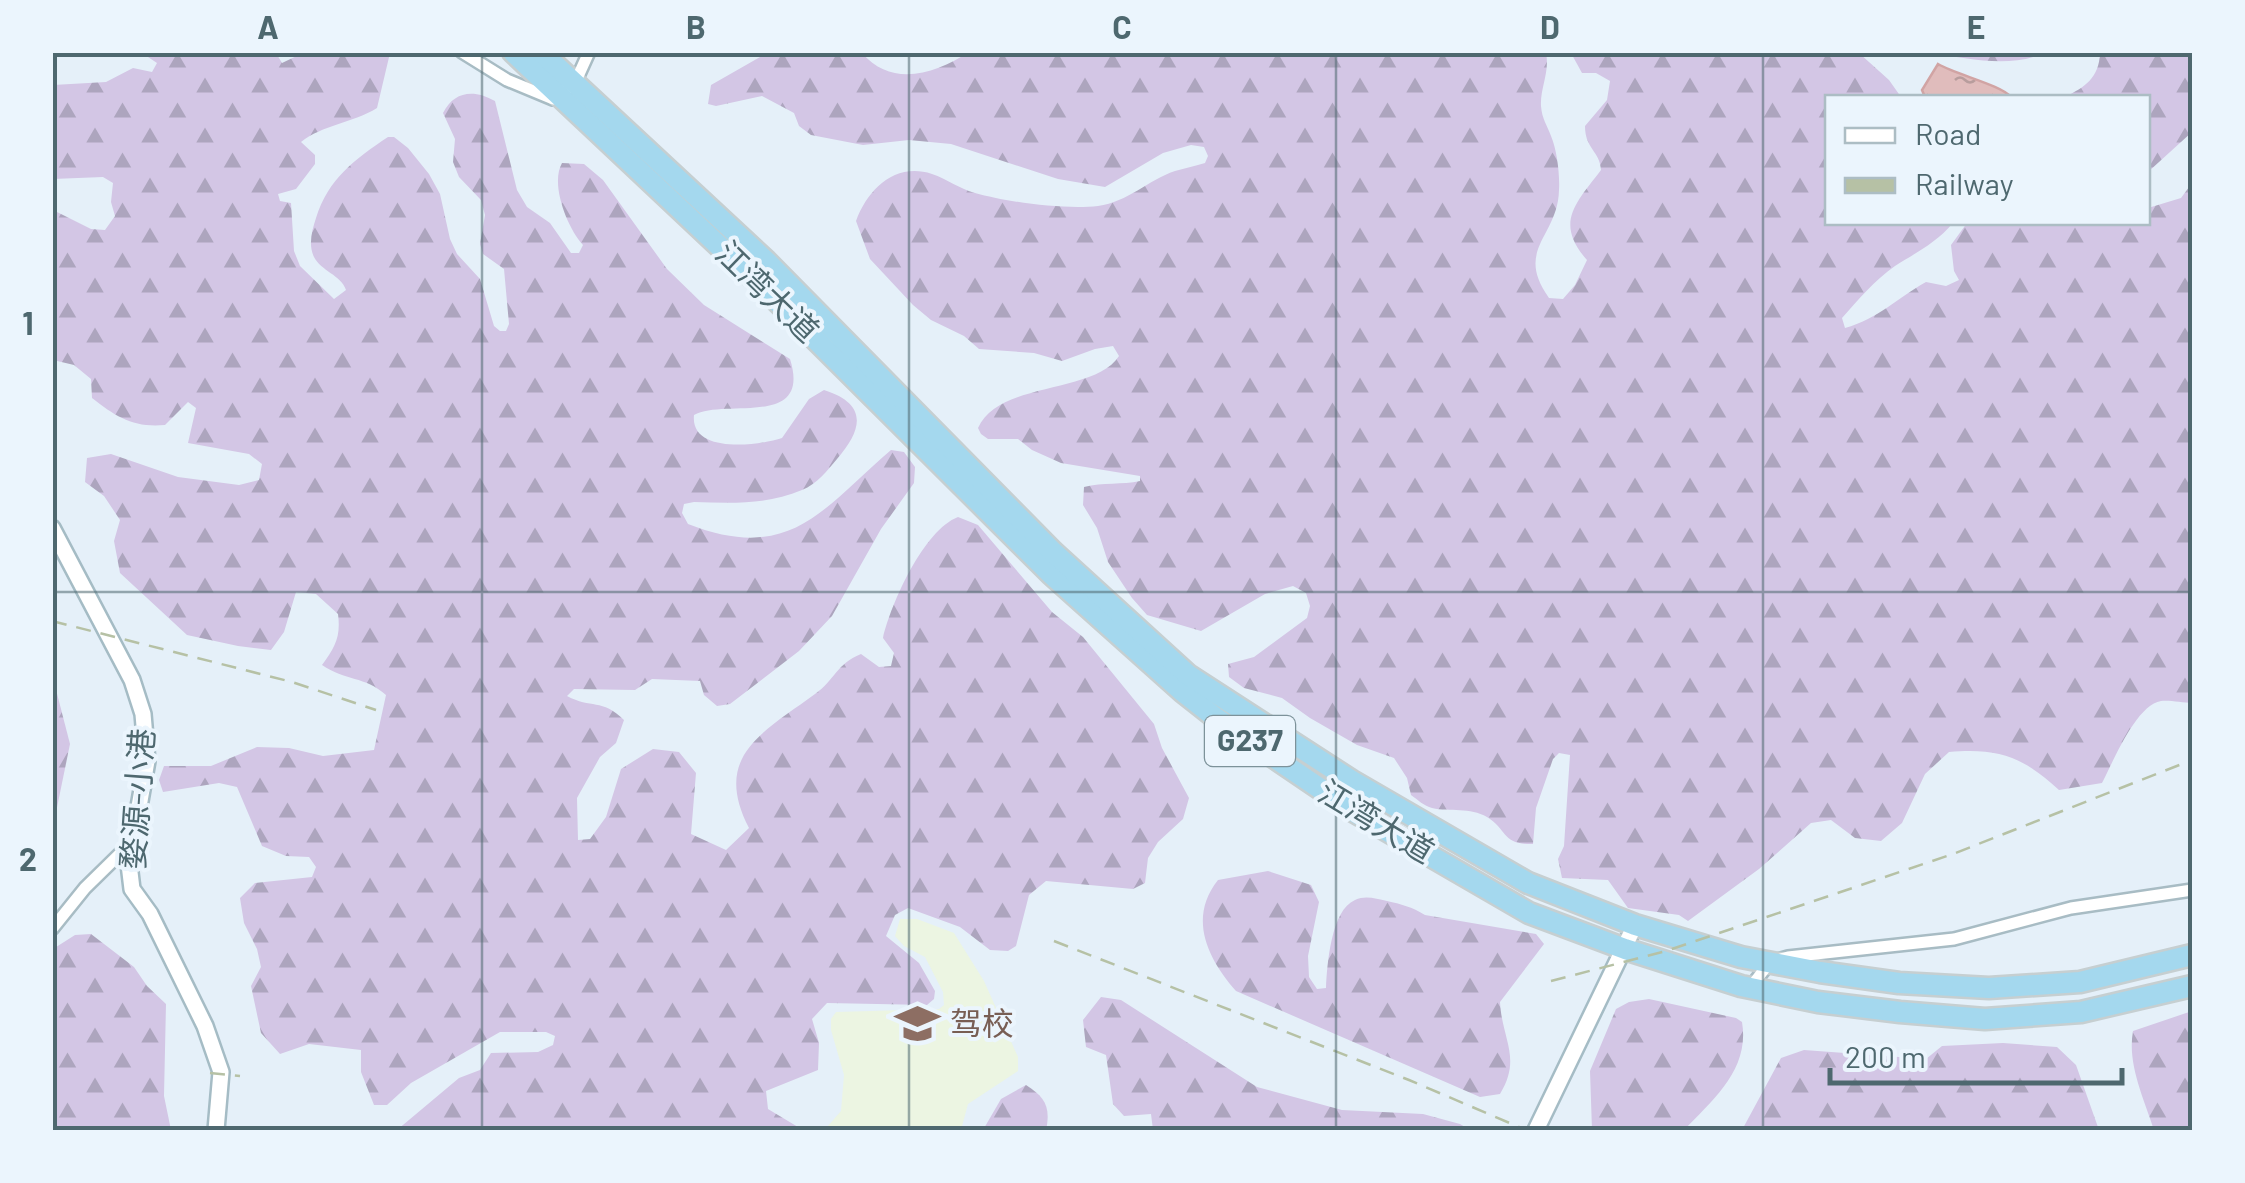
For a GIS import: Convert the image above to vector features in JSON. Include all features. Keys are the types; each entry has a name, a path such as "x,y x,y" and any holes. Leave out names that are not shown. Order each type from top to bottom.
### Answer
{"highway":[{"name":"江湾大道","path":"513,52 767,291 1052,574 1216,718 1353,812 1529,913 1625,949 1750,988 1834,1004 1985,1019 2081,1012 2192,986"},
{"name":"江湾大道","path":"542,52 766,261 1052,552 1188,675 1352,782 1528,883 1635,925 1770,962 1899,982 1989,988 2080,982 2192,955"}],"main road":[{"name":"婺源-小港","path":"52,528 132,680 143,714 147,762 129,864 132,889 150,914 205,1026 221,1072 216,1130"},
{"path":"1536,1130 1635,925"}],"street":[{"path":"462,52 507,80 545,97 558,96 575,84 589,52"},
{"path":"52,929 134,840"},
{"path":"1750,988 1770,962 1846,949 1954,940 2071,908 2192,890"}],"shaded area":[{"name":"驾校","path":"900,919 917,919 954,933 984,981 1018,1057 1018,1071 968,1104 961,1130 832,1130 828,1126 841,1111 844,1075 831,1030 836,1012 939,1009 944,1005 943,992 925,957 904,946 895,936"}],"green space":[{"path":"969,52 1546,53 1541,106 1555,148 1559,190 1552,220 1540,243 1536,267 1549,298 1563,299 1587,260 1577,247 1570,224 1577,203 1601,170 1585,126 1607,100 1610,81 1596,73 1582,73 1571,53 1859,53 1900,95 1825,95 1825,225 1951,225 1874,284 1842,318 1845,328 1877,314 1926,282 1946,286 1959,280 1951,245 1966,225 2150,225 2150,207 2181,198 2192,183 2192,703 2161,701 2143,713 2126,736 2102,783 2059,790 2033,769 2009,757 1982,751 1949,752 1925,774 1902,823 1881,841 1855,838 1831,820 1811,823 1759,869 1688,921 1679,915 1628,908 1608,880 1562,878 1558,859 1564,846 1570,755 1559,753 1553,759 1536,808 1533,844 1523,844 1510,839 1480,814 1426,806 1411,795 1407,778 1394,758 1357,745 1282,698 1244,688 1229,677 1228,664 1254,657 1307,618 1310,606 1306,593 1293,586 1265,594 1201,631 1147,615 1108,562 1097,528 1083,505 1084,487 1140,481 1140,476 1061,463 1018,439 988,439 978,428 989,413 1006,402 1090,377 1107,368 1119,356 1113,346 1062,361 1034,353 979,349 913,305 870,259 856,221 876,189 906,172 932,174 969,191 1003,199 1053,206 1098,206 1119,200 1165,175 1205,163 1208,156 1204,147 1191,145 1163,153 1105,187 1058,179 951,144 909,140 863,145 811,135 799,126 794,113 762,96 716,106 708,104 711,85 767,53 862,53 874,64 900,74 942,66"},
{"path":"142,53 276,53 282,63 303,53 390,53 377,108 301,142 315,155 315,164 296,189 278,194 280,201 291,203 294,251 300,266 334,299 346,290 312,252 312,232 321,204 344,171 376,145 394,137 429,174 440,194 457,254 480,279 494,326 506,331 509,324 504,269 483,254 480,244 485,215 481,200 459,177 453,162 455,139 443,113 459,96 480,95 495,101 517,190 527,207 550,223 571,253 579,253 583,245 562,205 558,182 562,163 584,164 603,180 667,269 704,305 790,359 793,381 789,395 762,407 694,415 696,428 703,436 714,442 743,445 782,438 809,399 824,390 848,402 857,418 846,448 807,487 762,501 684,504 682,513 688,524 723,535 753,538 779,534 824,510 891,450 904,452 915,467 914,483 881,529 832,616 799,651 730,704 717,706 704,695 700,681 652,679 635,690 574,689 567,696 603,706 624,720 616,743 600,757 577,798 578,840 590,839 606,817 621,769 653,749 679,752 696,773 691,834 726,850 749,828 736,782 748,749 777,721 822,689 853,658 861,654 879,667 891,666 894,653 883,638 901,588 933,536 958,517 978,525 1052,612 1083,637 1154,724 1162,748 1189,798 1183,819 1158,842 1148,858 1145,883 1133,889 1046,881 1029,895 1016,946 1008,951 990,950 960,927 908,908 895,915 886,936 919,963 935,991 934,999 927,1005 827,1003 812,1019 819,1043 818,1070 766,1091 768,1109 803,1130 397,1130 459,1078 480,1070 491,1053 538,1052 553,1045 555,1036 546,1032 500,1032 411,1083 387,1105 374,1105 361,1072 361,1050 309,1044 280,1054 261,1033 251,986 261,967 244,923 240,898 255,883 312,877 316,867 309,857 286,856 262,846 237,787 219,783 163,792 159,780 164,766 211,766 257,747 289,748 323,756 374,750 386,695 322,665 336,641 339,622 338,614 316,594 296,592 284,632 271,650 187,635 120,573 114,541 120,520 104,496 85,482 87,458 111,454 178,477 239,485 259,480 262,464 249,454 188,443 196,408 188,402 165,425 135,423 92,398 91,379 74,365 53,360 53,210 91,229 105,230 115,216 111,202 113,183 103,177 53,179 53,85 106,82 133,68 152,72 157,63"},
{"path":"1930,53 2044,53 2002,61"},
{"path":"2100,53 2192,53 2192,132 2150,170 2150,95 2068,95 2090,81"},
{"path":"52,678 70,744 53,827"},
{"path":"1268,871 1311,885 1319,902 1308,956 1309,977 1317,989 1326,988 1332,939 1340,915 1355,900 1371,898 1397,903 1425,915 1536,934 1544,944 1500,1002 1510,1070 1500,1094 1480,1097 1236,991 1210,951 1204,909 1218,880"},
{"path":"91,934 134,967 166,1004 164,1096 171,1130 53,1130 53,949 75,935"},
{"path":"1101,997 1121,1000 1257,1087 1342,1110 1423,1114 1470,1130 1153,1130 1151,1114 1124,1116 1113,1104 1106,1055 1086,1047 1083,1020"},
{"path":"1649,999 1742,1022 1741,1054 1735,1069 1718,1095 1684,1130 1592,1130 1590,1071 1616,1009"},
{"path":"2192,1011 2192,1130 2154,1130 2134,1069 2133,1031"},
{"path":"2003,1043 2057,1047 2076,1065 2099,1130 1742,1130 1781,1058 1804,1050 1926,1059 1942,1046"},
{"path":"1026,1085 1045,1103 1046,1130 983,1130 1001,1099"}],"water":[{"path":"1938,64 2008,95 1924,95 1922,90"}],"railway":[{"path":"52,621 292,682 376,710"},
{"path":"1551,981 1666,951 1953,854 2192,760"},
{"path":"1054,941 1526,1130"},
{"path":"210,1073 240,1076"}],"place":[{"name":"驾校","path":"917,1024"}]}
